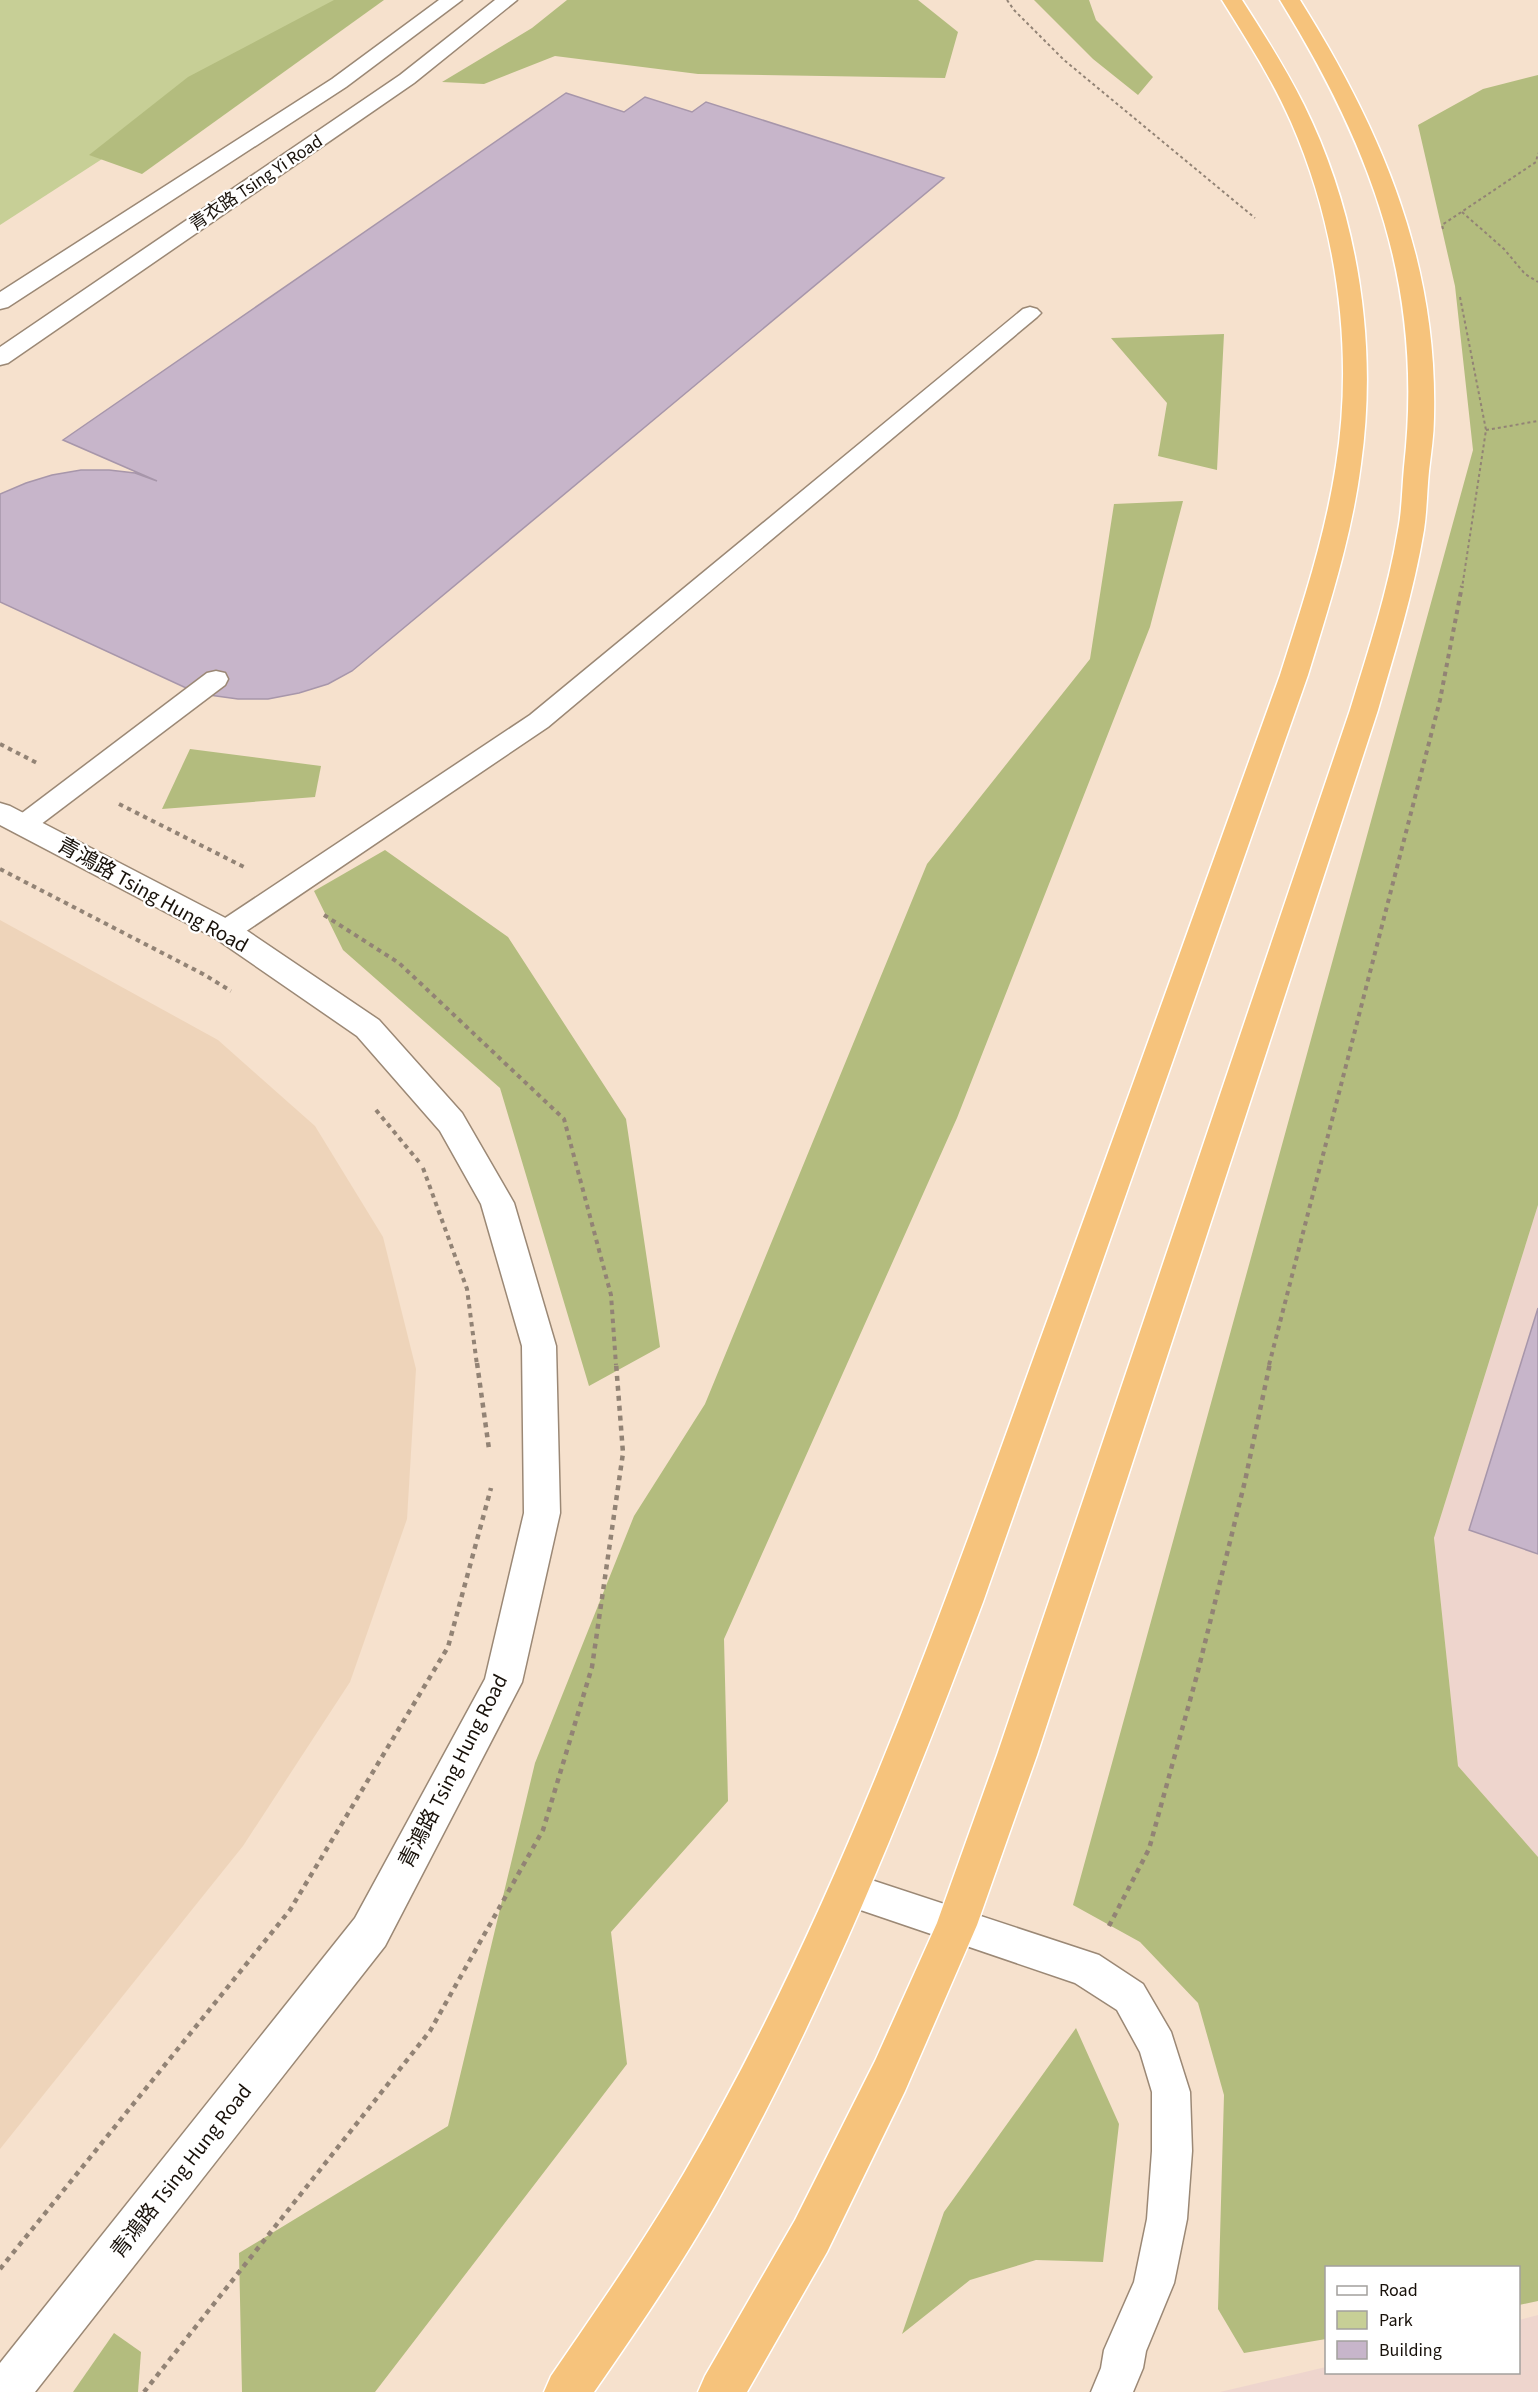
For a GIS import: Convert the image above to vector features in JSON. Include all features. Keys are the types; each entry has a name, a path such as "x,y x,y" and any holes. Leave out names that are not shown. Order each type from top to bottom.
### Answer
{"highway":[{"path":"567,2392 636,2292 717,2158 785,2031 850,1890 915,1731 964,1602 1294,675 1325,574 1342,507 1350,450 1354,396 1353,332 1345,262 1330,202 1310,142 1276,71 1232,0"},
{"path":"721,2392 811,2236 890,2076 957,1925 1017,1755 1364,710 1395,599 1411,528 1422,413 1420,340 1409,270 1392,201 1369,143 1342,87 1290,0"}],"main road":[{"name":"青衣路 Tsing Yi Road","path":"0,302 339,83 452,0"},
{"name":"青衣路 Tsing Yi Road","path":"0,358 407,80 507,0"},
{"name":"青鴻路 Tsing Hung Road","path":"6,2392 370,1932 502,1682 542,1513 539,1346 497,1203 451,1122 368,1028 226,931 12,819"}],"lane":[{"path":"226,931 539,721 1030,313"},
{"path":"12,819 79,784 216,679"},
{"path":"850,1890 1086,1968 1130,1997 1157,2045 1170,2092 1172,2151 1165,2229 1154,2283 1125,2350 1122,2368 1112,2392"}],"path":[{"path":"1007,0 1014,10 1064,60 1255,218"},
{"path":"1445,236 1442,225 1536,162 1538,153"},
{"path":"1462,212 1504,249 1525,274 1538,282"},
{"path":"1086,1968 1149,1849 1197,1675 1245,1481 1277,1329 1440,700 1465,573 1486,430 1458,292"},
{"path":"1486,430 1538,421"},
{"path":"0,744 265,877 399,963 564,1119 611,1295 623,1453 592,1667 543,1830 430,2031 144,2392"},
{"path":"0,869 204,974 234,992"},
{"path":"370,1102 422,1166 467,1289 490,1455"},
{"path":"0,2269 290,1910 447,1647 494,1479"}],"shaded area":[{"path":"0,920 218,1040 315,1126 383,1237 416,1369 407,1519 350,1682 243,1846 0,2149"},
{"path":"1538,1205 1538,1857 1458,1766 1434,1538"},
{"path":"1538,2315 1538,2392 1220,2392 1325,2367 1325,2374 1520,2374 1520,2320"}],"green space":[{"path":"0,0 348,0 0,225"},
{"path":"334,0 384,0 142,174 89,155 188,77"},
{"path":"567,0 918,0 958,32 945,78 698,74 555,56 484,84 442,82 532,28"},
{"path":"1034,0 1089,0 1096,20 1153,77 1138,95 1093,59"},
{"path":"1538,75 1538,1205 1434,1538 1458,1766 1538,1857 1538,2301 1520,2305 1520,2266 1325,2266 1325,2339 1244,2353 1218,2309 1224,2095 1198,2003 1140,1942 1073,1905 1473,450 1455,286 1418,125 1483,89"},
{"path":"1224,334 1217,470 1158,456 1167,403 1111,338"},
{"path":"1183,501 1150,627 957,1118 724,1639 728,1801 611,1932 627,2064 375,2392 242,2392 239,2253 448,2126 535,1763 634,1516 705,1404 927,864 1090,659 1114,504"},
{"path":"190,749 321,766 315,797 162,809"},
{"path":"385,850 508,937 626,1119 660,1347 589,1386 500,1088 343,950 314,891"},
{"path":"1076,2028 1119,2124 1103,2262 1036,2260 970,2280 902,2334 944,2212"},
{"path":"114,2333 141,2352 138,2392 73,2392"}],"building":[{"path":"566,93 624,112 645,97 692,112 706,102 944,178 352,671 328,684 268,699 238,699 209,695 184,687 0,602 0,494 52,475 81,470 135,473 157,481 63,440"},
{"path":"1538,1308 1538,1554 1469,1530"}]}
